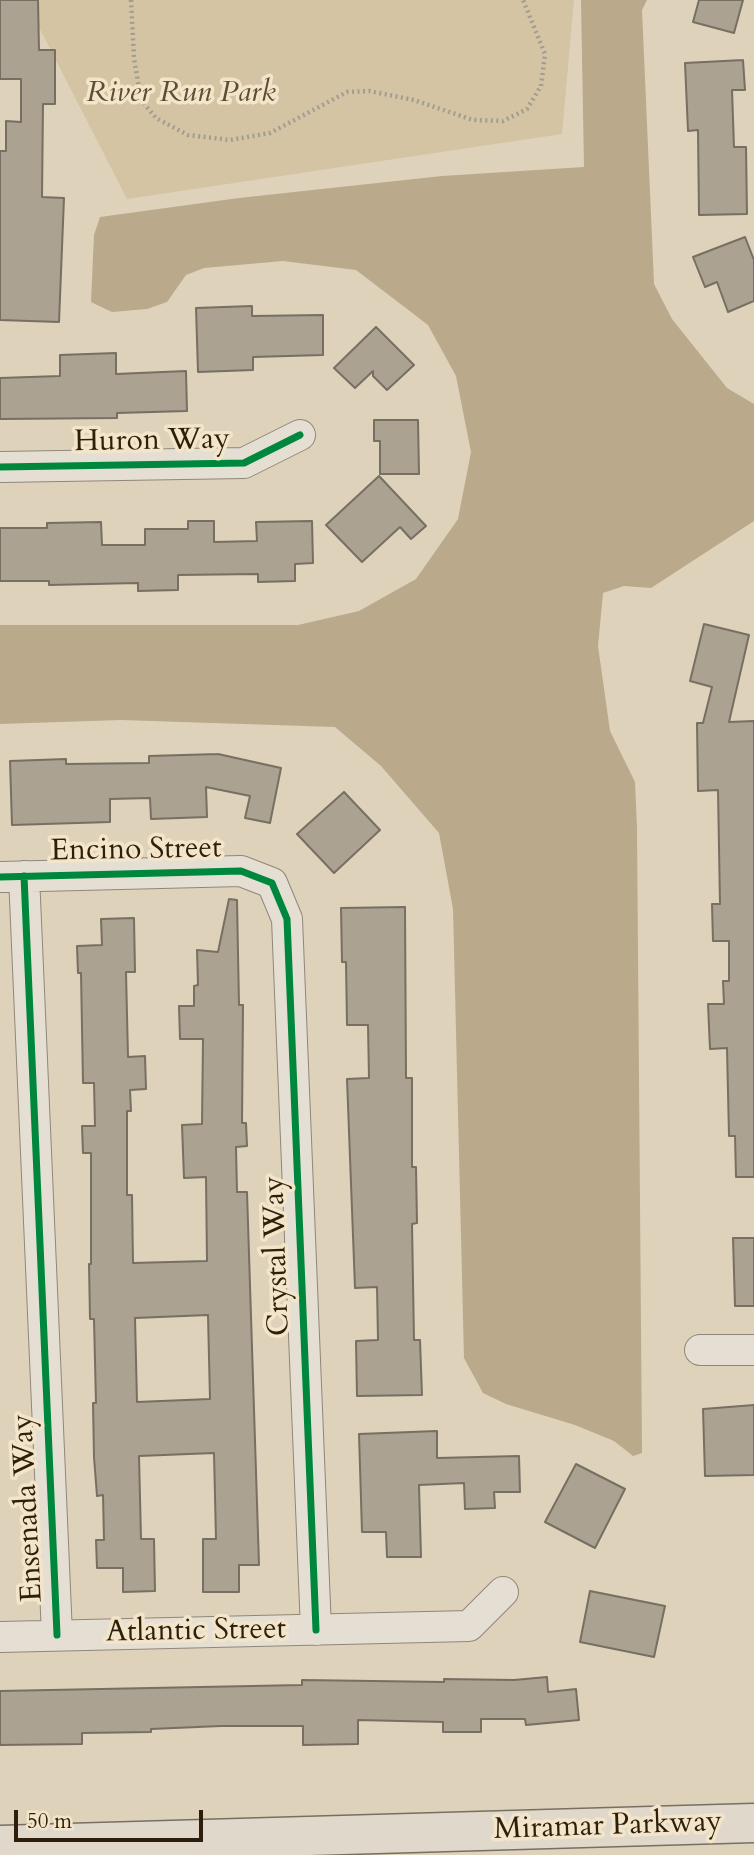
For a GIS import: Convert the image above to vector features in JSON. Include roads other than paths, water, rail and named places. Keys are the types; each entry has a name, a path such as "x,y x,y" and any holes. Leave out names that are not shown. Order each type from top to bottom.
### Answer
{"main road":[{"name":"Miramar Parkway","path":"15,1848 754,1823"}],"street":[{"name":"Huron Way","path":"0,467 244,463 300,435"},
{"name":"Encino Street","path":"12,877 241,871 272,883"},
{"name":"Ensenada Way","path":"12,877 57,1635"},
{"name":"Crystal Way","path":"272,883 288,919 316,1630"},
{"path":"700,1350 754,1350"},
{"name":"Atlantic Street","path":"0,1637 469,1626 503,1592"}],"park label":[{"name":"River Run Park","path":"181,94"}]}
